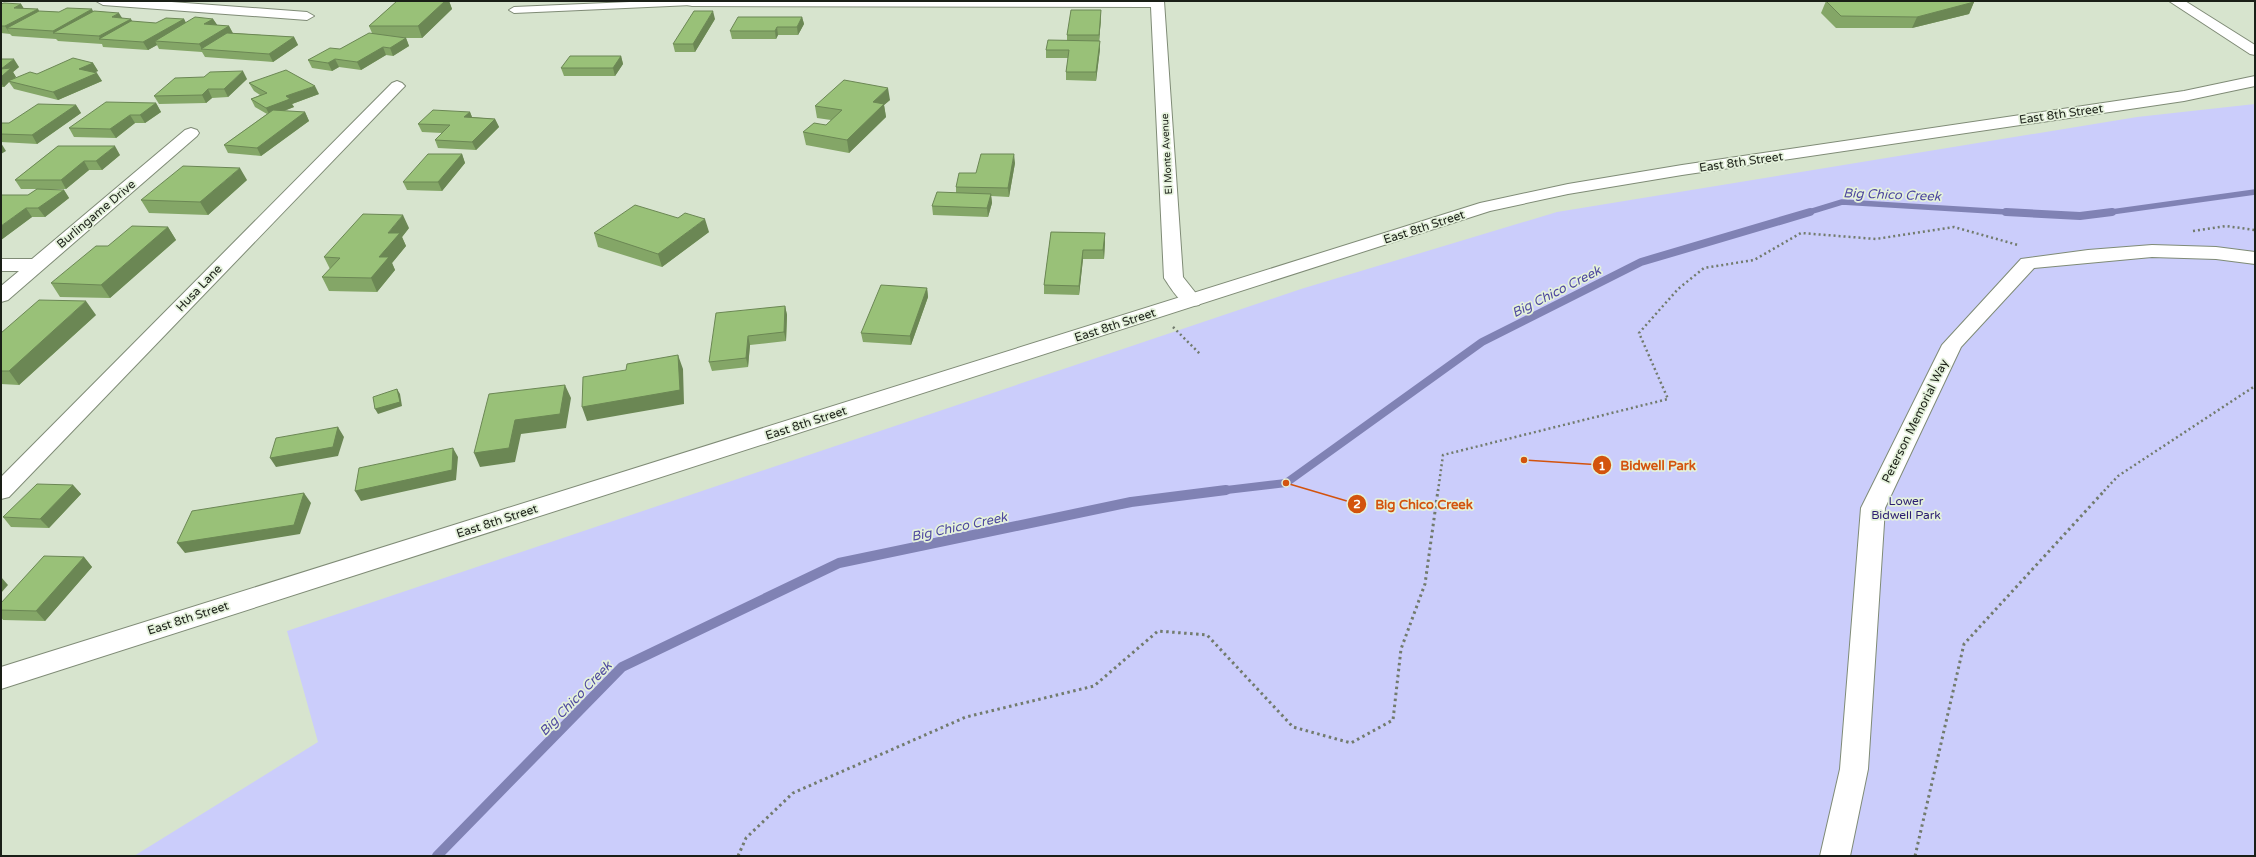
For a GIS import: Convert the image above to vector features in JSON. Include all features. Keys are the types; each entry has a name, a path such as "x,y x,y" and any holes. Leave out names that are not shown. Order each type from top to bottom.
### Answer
{"street":[{"path":"104,1 307,16"},
{"path":"2176,1 2255,51"},
{"path":"692,2 1157,2"},
{"name":"El Monte Avenue","path":"1157,2 1174,278 1192,301"},
{"name":"East 8th Street","path":"1,678 1486,207 1568,189 1689,169 2184,96 2255,81"},
{"name":"Husa Lane","path":"1,491 397,86"},
{"name":"Burlingame Drive","path":"1,296 35,265 191,133"},
{"name":"Peterson Memorial Way","path":"1835,856 1854,769 1873,508 1952,345 2028,264 2088,256 2152,251 2216,253 2255,258"},
{"path":"1,265 35,265"}],"lane":[{"path":"588,8 596,1"},
{"path":"514,10 588,8 692,2"}],"path":[{"path":"738,856 746,838 793,793 966,717 1094,686 1158,631 1207,635 1293,727 1351,743 1393,720 1401,649 1425,584 1443,455 1668,399 1639,334 1678,289 1704,268 1754,260 1801,233 1876,238 1954,227 2020,246"},
{"path":"1168,323 1201,355"},
{"path":"1915,856 1964,644 2118,476 2255,386"}],"green space":[{"name":"Lower Bidwell Park","path":"2255,104 2255,856 134,856 318,742 287,631 1301,289 1557,212 2137,117"}],"building":[{"path":"397,1 445,1 418,26 369,26"},
{"path":"1826,1 1974,2 1917,17 1841,16"},
{"path":"1,4 21,4 14,8 38,9 5,26 1,26"},
{"path":"67,8 92,9 53,31 7,28 39,11 59,12"},
{"path":"1071,10 1101,10 1099,35 1067,35"},
{"path":"94,11 119,13 112,17 131,19 99,36 53,33"},
{"path":"694,11 713,11 693,44 673,44"},
{"path":"195,17 213,19 204,24 229,26 199,44 155,41"},
{"path":"738,17 802,17 797,27 777,27 775,31 730,31"},
{"path":"166,18 184,19 143,42 99,39 131,21 156,23"},
{"path":"227,33 294,37 269,54 201,49"},
{"path":"369,33 406,38 390,48 383,47 357,62 335,59 328,63 308,60 330,48 340,49"},
{"path":"1048,40 1100,41 1096,72 1066,72 1069,50 1046,50"},
{"path":"570,56 621,56 613,68 561,68"},
{"path":"73,58 93,63 79,69 97,73 53,92 8,81 30,72 37,74"},
{"path":"1,59 14,59 1,69"},
{"path":"11,68 1,77 1,69"},
{"path":"286,70 315,86 286,96 290,99 266,108 251,99 267,93 249,83"},
{"path":"243,71 224,89 208,89 202,95 154,96 175,78 204,77 210,72"},
{"path":"844,80 888,88 873,102 884,104 847,140 803,132 814,123 826,125 842,110 815,106"},
{"path":"106,102 156,103 140,115 130,115 110,129 69,128"},
{"path":"38,104 76,105 32,135 1,134 1,123 9,123"},
{"path":"273,110 305,112 257,148 224,145"},
{"path":"433,110 470,112 464,117 495,119 472,142 435,140 450,125 418,124"},
{"path":"58,146 115,146 96,161 84,161 61,180 15,180"},
{"path":"428,154 462,154 438,182 403,182"},
{"path":"981,154 1014,154 1008,188 956,187 959,173 976,173"},
{"path":"183,166 240,168 200,202 141,200"},
{"path":"37,189 64,190 38,208 26,208 1,226 1,195 28,195"},
{"path":"937,192 991,194 987,208 932,206"},
{"path":"635,205 678,218 685,213 705,219 658,254 594,233"},
{"path":"363,214 403,215 388,233 400,233 379,257 389,257 371,278 322,277 340,258 324,257"},
{"path":"132,226 168,227 101,285 51,283 96,246 108,246"},
{"path":"1051,232 1105,233 1103,250 1083,250 1079,286 1044,285"},
{"path":"881,285 927,288 910,336 861,333"},
{"path":"39,300 86,301 9,371 1,371 1,333"},
{"path":"785,306 784,332 748,336 746,358 709,362 716,313"},
{"path":"678,355 680,390 582,407 583,377 626,370 627,364"},
{"path":"565,385 560,414 515,420 509,448 474,453 489,394"},
{"path":"397,389 400,402 375,409 373,397"},
{"path":"338,427 333,447 270,458 276,438"},
{"path":"453,448 452,470 355,491 359,468"},
{"path":"37,484 73,485 40,519 3,517"},
{"path":"304,493 294,525 177,543 192,511"},
{"path":"44,556 84,557 36,611 1,610 1,603"}],"waterway":[{"name":"Big Chico Creek","path":"2104,213 2255,192"},
{"name":"Big Chico Creek","path":"1806,213 1842,202 2011,212"},
{"name":"Big Chico Creek","path":"1219,491 1286,483 1482,342 1641,262 1810,212"},
{"name":"Big Chico Creek","path":"2006,212 2011,212"},
{"name":"Big Chico Creek","path":"2011,212 2080,216 2104,213"},
{"name":"Big Chico Creek","path":"2011,212 2023,213"},
{"name":"Big Chico Creek","path":"2104,213 2112,212"},
{"name":"Big Chico Creek","path":"1219,491 1226,490"},
{"name":"Big Chico Creek","path":"437,856 622,667 839,563 1131,502 1219,491"}],"place":[{"name":"Bidwell Park","path":"1524,460"},
{"name":"Big Chico Creek","path":"1286,483"}]}
